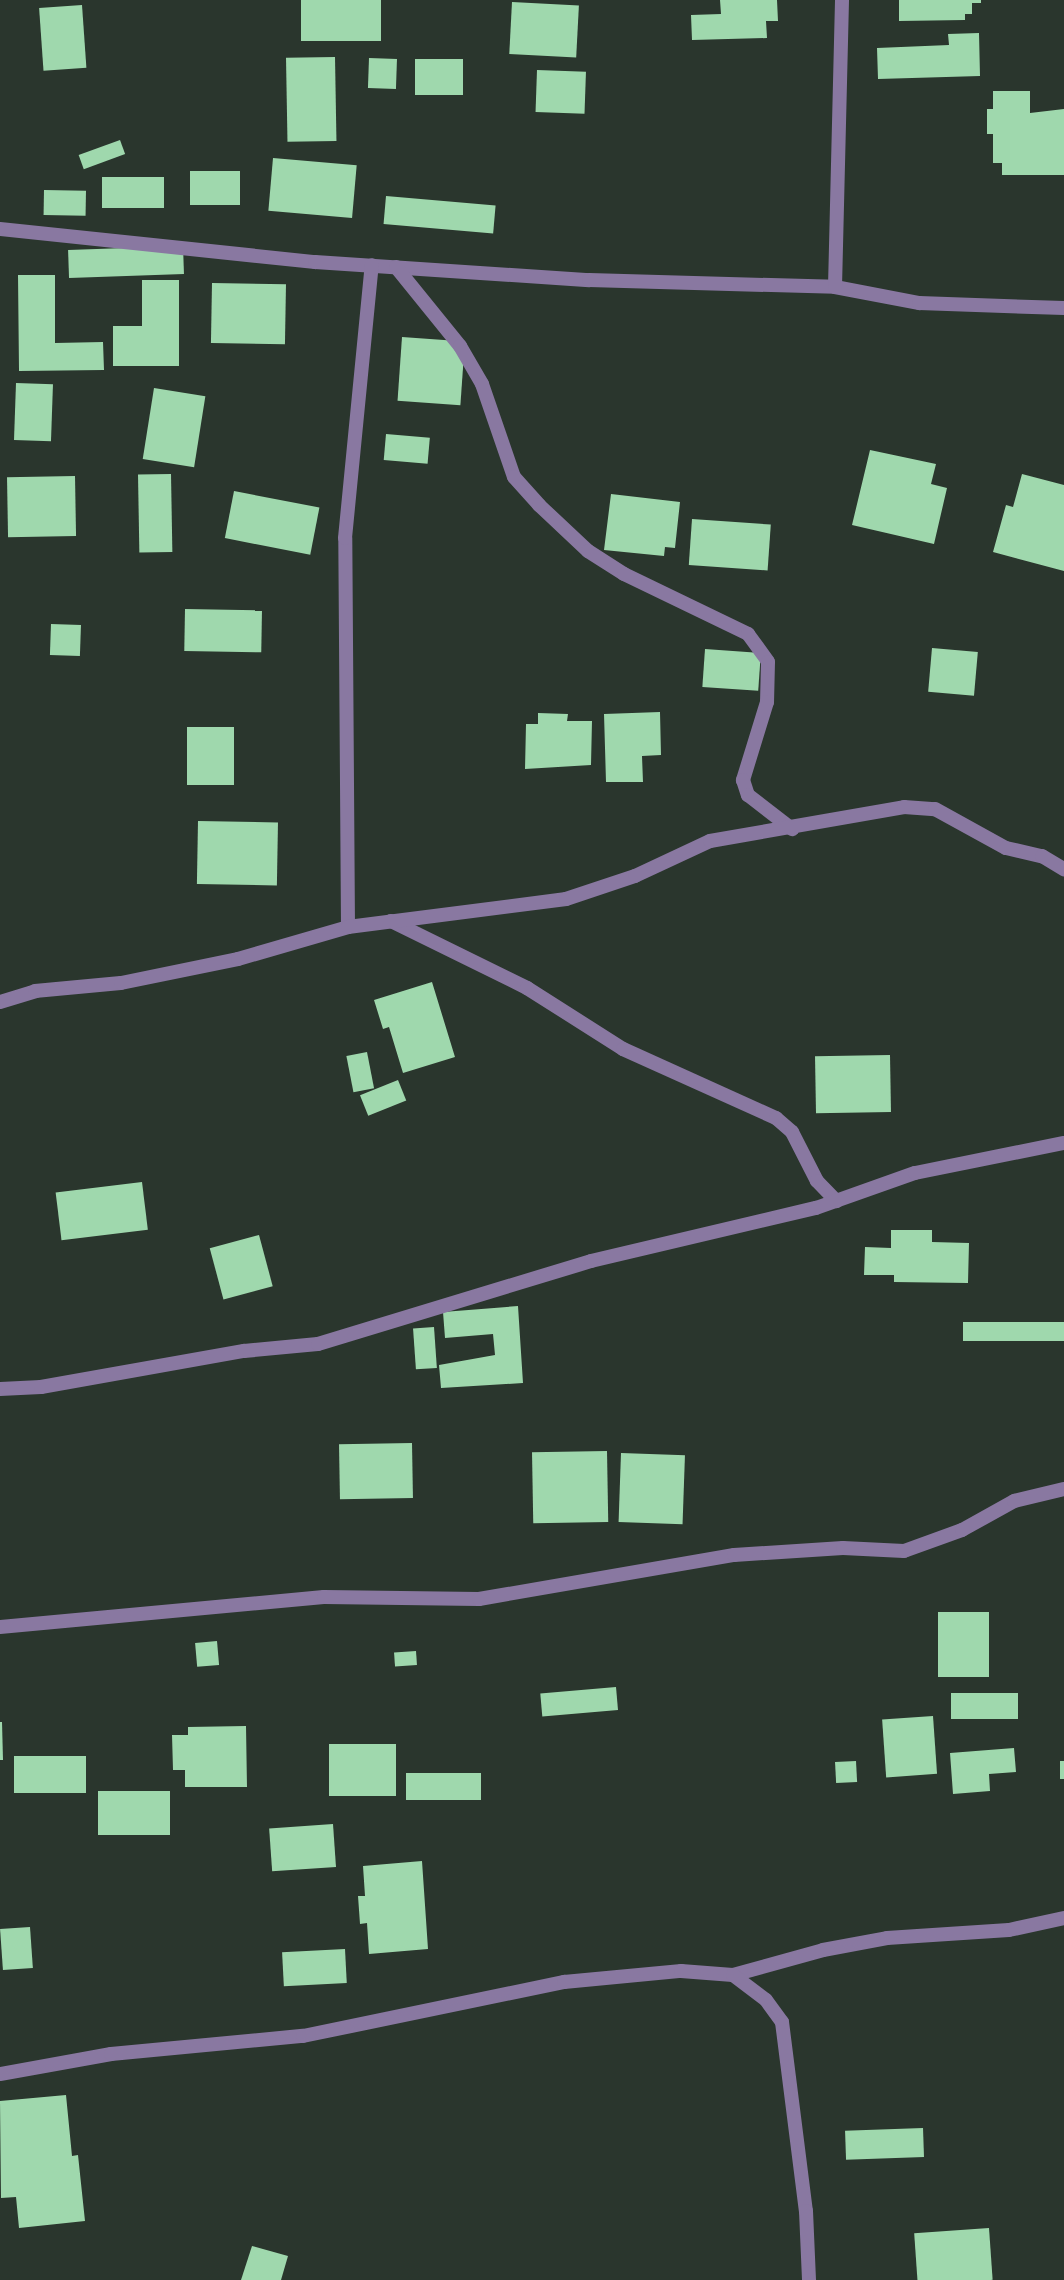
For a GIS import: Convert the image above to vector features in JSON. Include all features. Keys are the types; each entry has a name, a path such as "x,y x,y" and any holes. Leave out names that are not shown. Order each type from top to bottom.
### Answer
{"street":[{"path":"835,287 842,0"},
{"path":"0,229 396,267 589,280 835,287 919,303 1064,308"},
{"path":"348,927 345,538 372,265"},
{"path":"396,267 460,346 482,384 514,477 539,505 588,551 624,575 748,634 768,662 767,702 743,780 748,795 792,829"},
{"path":"0,1002 35,991 121,983 238,960 348,927 479,914 566,899 635,876 710,841 792,829 904,807 935,809 1006,848 1042,856 1064,869"},
{"path":"390,921 527,988 623,1049 776,1118 792,1132 817,1181 836,1201"},
{"path":"0,1390 41,1387 244,1351 318,1345 591,1261 836,1201 915,1173 1064,1143"},
{"path":"0,1627 324,1597 479,1600 734,1555 843,1548 904,1550 962,1530 1014,1501 1064,1489"},
{"path":"0,2074 111,2054 303,2036 564,1982 681,1971 733,1975 823,1950 887,1938 1009,1930 1064,1919"},
{"path":"733,1975 766,2000 782,2022 806,2211 809,2280"}],"building":[{"path":"301,0 381,0 381,41 301,41"},
{"path":"720,0 777,0 778,21 766,21 767,38 692,40 691,15 721,14"},
{"path":"899,0 981,0 981,3 972,3 972,14 965,14 965,20 899,21"},
{"path":"512,2 579,6 576,57 509,54"},
{"path":"82,5 86,68 43,71 39,8"},
{"path":"979,33 980,76 878,79 877,48 949,45 948,34"},
{"path":"335,57 336,141 287,142 286,58"},
{"path":"369,58 397,59 396,89 368,88"},
{"path":"415,59 463,59 463,95 415,95"},
{"path":"537,70 586,72 585,114 536,112"},
{"path":"993,91 1030,91 1030,113 1064,109 1064,175 1002,175 1002,163 993,163 993,134 987,134 987,109 993,109"},
{"path":"120,140 125,154 84,169 79,155"},
{"path":"273,158 357,165 352,218 268,211"},
{"path":"190,171 240,171 240,205 190,205"},
{"path":"102,177 164,177 164,208 102,208"},
{"path":"44,190 86,191 86,216 44,215"},
{"path":"386,196 496,206 493,233 384,224"},
{"path":"183,246 184,274 69,278 68,250"},
{"path":"18,275 55,275 55,343 103,342 104,370 19,371"},
{"path":"142,280 179,280 179,366 113,366 113,326 142,326"},
{"path":"212,283 286,284 285,344 211,343"},
{"path":"402,337 465,341 460,405 398,401"},
{"path":"16,383 53,384 51,441 14,440"},
{"path":"154,388 205,396 194,467 143,459"},
{"path":"386,434 430,438 428,464 384,460"},
{"path":"870,450 936,464 931,484 947,488 934,544 852,525"},
{"path":"171,474 172,552 139,553 138,475"},
{"path":"1022,474 1064,485 1064,571 993,552 1006,505 1013,507"},
{"path":"75,476 76,536 8,537 7,477"},
{"path":"234,491 319,508 310,555 225,538"},
{"path":"611,494 680,502 675,548 665,547 664,556 604,550"},
{"path":"692,519 771,525 768,570 689,565"},
{"path":"185,609 262,610 261,652 184,651"},
{"path":"51,624 81,625 80,656 50,655"},
{"path":"932,648 978,652 974,696 928,692"},
{"path":"705,649 761,653 758,691 702,687"},
{"path":"660,712 661,755 642,756 643,782 606,782 604,714"},
{"path":"538,713 568,714 567,721 592,721 591,765 525,769 526,724 538,724"},
{"path":"187,727 234,727 234,785 187,785"},
{"path":"198,821 278,822 277,885 197,884"},
{"path":"432,982 455,1057 403,1073 389,1027 383,1029 374,1000"},
{"path":"367,1052 374,1088 353,1092 346,1056"},
{"path":"890,1055 891,1112 816,1113 815,1056"},
{"path":"398,1080 406,1100 368,1116 360,1095"},
{"path":"142,1182 148,1230 61,1240 56,1193"},
{"path":"891,1230 932,1230 932,1242 969,1243 968,1283 894,1282 894,1275 864,1275 865,1247 891,1248"},
{"path":"259,1235 273,1286 223,1299 210,1248"},
{"path":"518,1306 523,1383 441,1388 439,1365 495,1355 493,1334 445,1338 443,1312"},
{"path":"963,1322 1064,1322 1064,1341 963,1341"},
{"path":"434,1327 437,1368 416,1369 413,1328"},
{"path":"412,1443 413,1498 340,1499 339,1444"},
{"path":"607,1451 608,1522 533,1523 532,1452"},
{"path":"621,1453 685,1455 683,1524 619,1522"},
{"path":"938,1612 989,1612 989,1677 938,1677"},
{"path":"217,1641 219,1665 197,1667 195,1643"},
{"path":"416,1651 417,1665 395,1667 394,1653"},
{"path":"616,1687 618,1710 542,1717 540,1694"},
{"path":"951,1693 1018,1693 1018,1719 951,1719"},
{"path":"933,1716 937,1774 886,1777 882,1720"},
{"path":"2,1722 3,1760 0,1760"},
{"path":"246,1726 247,1787 185,1787 185,1770 173,1770 172,1735 188,1735 188,1727"},
{"path":"329,1744 396,1744 396,1796 329,1796"},
{"path":"1014,1748 1016,1772 989,1774 990,1791 953,1794 950,1753"},
{"path":"14,1756 86,1756 86,1793 14,1793"},
{"path":"856,1761 857,1782 836,1783 835,1762"},
{"path":"1060,1761 1064,1761 1064,1779 1060,1779"},
{"path":"406,1773 481,1773 481,1800 406,1800"},
{"path":"98,1791 170,1791 170,1835 98,1835"},
{"path":"333,1824 336,1867 272,1871 269,1828"},
{"path":"422,1861 428,1949 369,1954 367,1923 360,1924 358,1896 365,1896 363,1866"},
{"path":"30,1927 33,1968 3,1970 0,1929"},
{"path":"345,1949 347,1983 284,1986 282,1952"},
{"path":"66,2095 72,2156 78,2155 85,2221 19,2228 16,2197 1,2198 0,2101"},
{"path":"923,2128 924,2157 846,2160 845,2131"},
{"path":"989,2228 993,2280 917,2280 914,2233"},
{"path":"252,2246 288,2256 281,2280 241,2280"}]}
